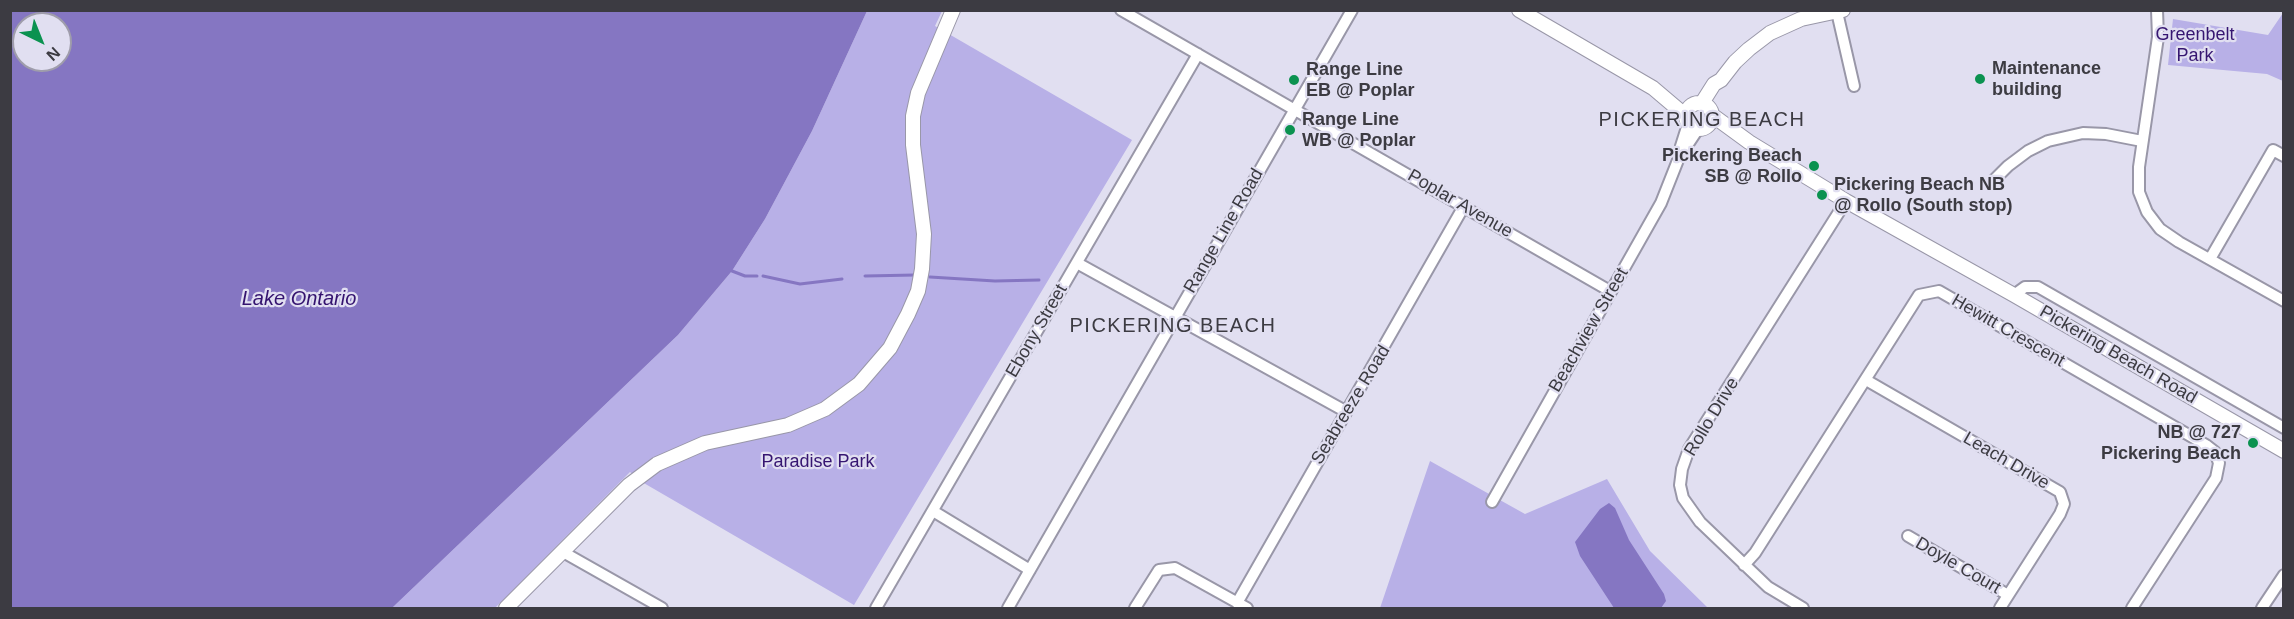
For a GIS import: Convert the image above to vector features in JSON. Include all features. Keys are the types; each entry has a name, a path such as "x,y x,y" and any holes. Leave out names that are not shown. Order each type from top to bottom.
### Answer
{"street":[{"path":"506,609 628,485 657,464 705,443 788,425 825,409 859,384 890,348 912,307 922,269 924,234 913,145 913,116 918,93 953,10"},
{"name":"Poplar Avenue","path":"1121,10 1610,291"},
{"name":"Range Line Road","path":"1008,609 1352,10"},
{"name":"Pickering Beach Road","path":"1519,10 1742,142 1749,142 1846,201 2014,295 2283,451"},
{"path":"2157,10 2158,37 2142,141 2139,192 2147,212 2160,229 2283,301"},
{"path":"1700,116 1718,94 1721,80 1742,55 1770,33 1801,19 1839,11 1854,86"},
{"name":"Ebony Street","path":"876,609 1198,54"},
{"name":"Beachview Street","path":"1492,502 1661,203 1680,155 1700,116"},
{"path":"1993,181 2008,165 2048,141 2083,133 2106,134 2142,141"},
{"path":"2210,259 2273,150 2283,156"},
{"name":"Rollo Drive","path":"1803,609 1768,587 1700,522 1683,498 1680,484 1689,449 1846,201"},
{"name":"Seabreeze Road","path":"1242,606 1345,411 1394,331 1464,206"},
{"path":"1077,263 1345,411"},
{"name":"Pickering Beach Road","path":"2014,295 2025,287 2038,287 2283,428"},
{"name":"Hewitt Crescent","path":"1744,565 1761,543 1919,296 1939,291 2215,452 2219,463 2216,478 2132,609"},
{"name":"Leach Drive","path":"1866,380 2060,492 2064,504 2060,514 2000,609"},
{"path":"933,511 1030,570"},
{"name":"Doyle Court","path":"1908,537 2008,595"},
{"path":"563,552 662,609"},
{"path":"1135,609 1159,570 1174,568 1242,606"},
{"path":"2262,609 2283,575"}],"green space":[{"name":"Paradise Park","path":"867,11 942,11 935,26 1132,140 854,605 642,482 630,472 495,608 392,608 678,335 732,271 765,219 812,131"},
{"name":"Greenbelt Park","path":"2283,13 2283,81 2267,74 2168,65 2173,19 2268,35"},
{"path":"1430,461 1525,514 1607,479 1650,551 1708,608 1380,608"}],"water":[{"name":"Lake Ontario","path":"10,11 867,11 812,131 765,219 732,271 678,335 392,608 11,608"},
{"path":"1609,503 1615,508 1629,540 1664,594 1666,601 1661,608 1614,608 1580,556 1575,542 1600,509"}],"waterway":[{"path":"732,271 745,276 757,276"},
{"path":"865,276 915,275"},
{"path":"763,276 800,284 842,279"},
{"path":"930,277 995,281 1039,280"}],"place":[{"name":"Maintenance building","path":"1980,79"},
{"name":"Range Line EB @ Poplar","path":"1294,80"},
{"name":"Range Line WB @ Poplar","path":"1290,130"},
{"name":"Pickering Beach SB @ Rollo","path":"1814,166"},
{"name":"Pickering Beach NB @ Rollo (South stop)","path":"1822,195"},
{"name":"NB @ 727 Pickering Beach","path":"2253,443"}],"district":[{"name":"PICKERING BEACH","path":"1702,120"},
{"name":"PICKERING BEACH","path":"1173,326"}]}
